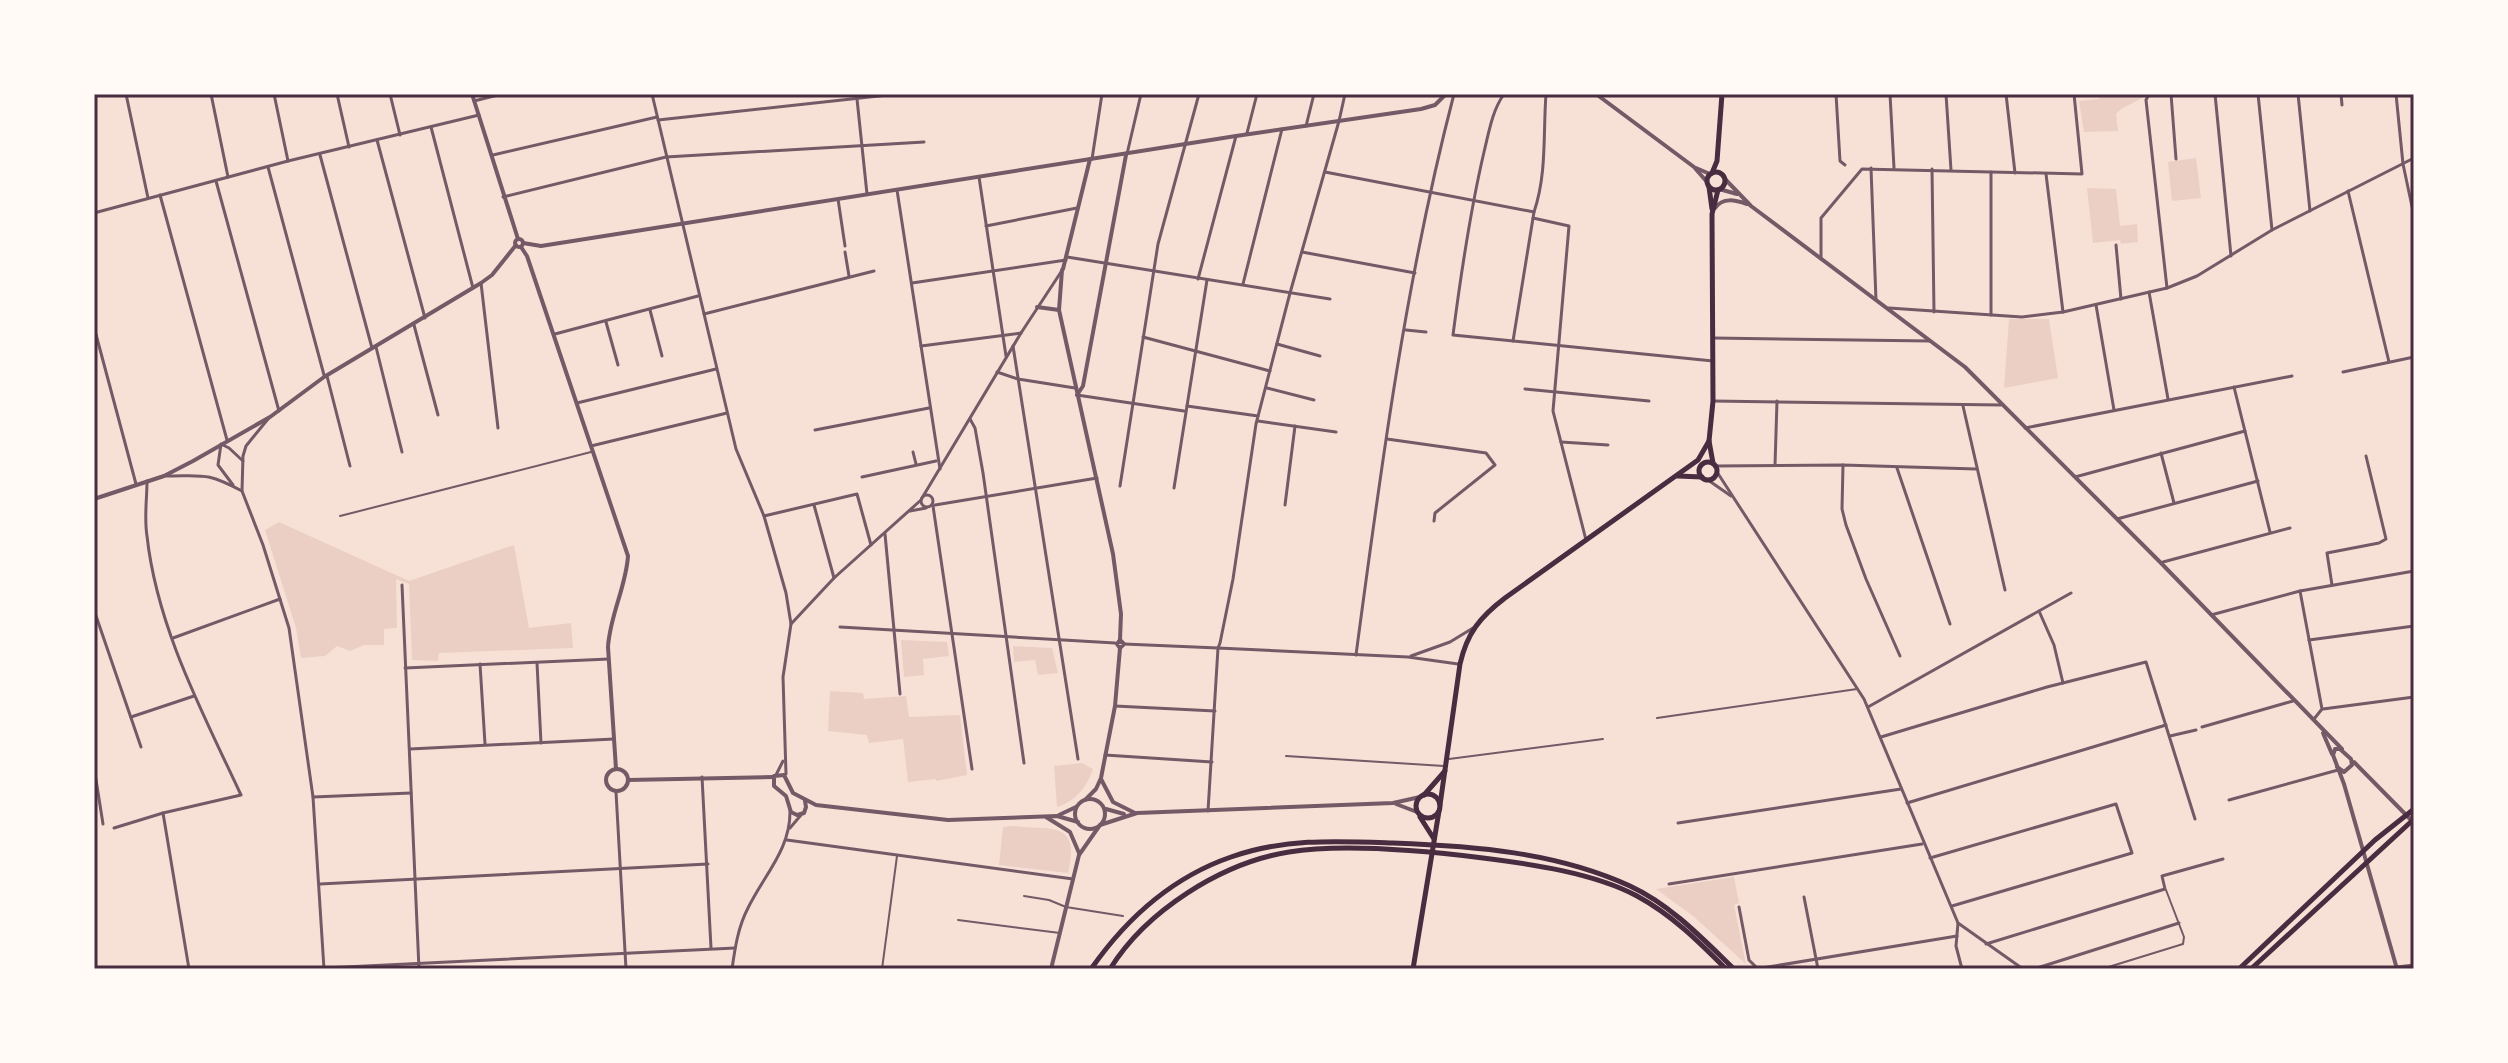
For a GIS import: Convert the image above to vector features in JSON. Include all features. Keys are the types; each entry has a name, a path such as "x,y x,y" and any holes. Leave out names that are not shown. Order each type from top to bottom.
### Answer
{"main road":[{"path":"1677,476 1714,478 1715,467 1709,441 1713,401 1713,338 1712,212 1708,185 1717,161 1722,94"},
{"path":"1712,212 1719,190 1723,187 1717,161"},
{"path":"1711,174 1723,177"},
{"path":"1708,185 1719,190"},
{"path":"1413,969 1448,759 1460,664 1473,628 1485,613 1698,460 1709,441"},
{"path":"1705,478 1703,465 1715,467"},
{"path":"1435,840 1415,804 1446,768"},
{"path":"1422,796 1434,796 1439,808"},
{"path":"1418,814 1431,818 1439,808"},
{"path":"2239,969 2375,840 2414,809"},
{"path":"2251,969 2414,821"},
{"path":"1091,969 1109,944 1141,911 1188,878 1231,857 1253,851 1328,840 1488,849 1590,870 1647,895 1686,924 1734,969"},
{"path":"1110,969 1152,917 1198,886 1245,864 1273,856 1327,848 1443,853 1522,863 1593,879 1635,895 1685,927 1726,969"}],"street":[{"path":"126,94 148,198"},
{"path":"211,94 228,177"},
{"path":"274,94 288,161"},
{"path":"337,94 349,147"},
{"path":"390,94 400,135"},
{"path":"472,94 503,197 555,334 628,556 627,571 609,629 616,769"},
{"path":"474,101 502,94"},
{"path":"652,94 736,449 764,516 786,593 791,624 783,677 783,757 791,791 805,801 822,806 948,820 1057,816 1078,822 1088,829 1137,813 1393,803 1422,796"},
{"path":"491,156 657,118 897,94"},
{"path":"791,624 834,578 921,499 1062,271 1091,159 1102,94"},
{"path":"1076,392 1083,386 1141,94"},
{"path":"1120,486 1154,272 1167,210 1199,94"},
{"path":"1247,134 1257,94"},
{"path":"1306,126 1314,94"},
{"path":"1208,811 1218,648 1233,579 1258,419 1345,94"},
{"path":"520,244 541,246 1421,109 1435,105 1446,94"},
{"path":"1356,655 1385,439 1415,273 1454,94"},
{"path":"1504,94 1497,103 1473,199 1453,335 1713,361"},
{"path":"1513,341 1534,212 1541,192 1546,94"},
{"path":"1596,94 1694,167 1711,174"},
{"path":"1836,94 1840,161 1845,165"},
{"path":"1890,94 1894,168"},
{"path":"1946,94 1951,170"},
{"path":"2006,94 2015,173"},
{"path":"1821,259 1821,218 1862,169 2082,174 2074,94"},
{"path":"2149,94 2146,100 2167,288"},
{"path":"2215,94 2231,256"},
{"path":"2258,94 2272,230"},
{"path":"2298,94 2310,211"},
{"path":"2341,94 2342,105"},
{"path":"2396,94 2403,164 2414,216"},
{"path":"2170,95 2176,159"},
{"path":"857,98 867,194"},
{"path":"94,213 288,161 479,115"},
{"path":"431,127 473,288"},
{"path":"1242,286 1282,129"},
{"path":"1198,279 1236,136"},
{"path":"377,140 425,318"},
{"path":"503,197 666,157 924,142"},
{"path":"320,154 402,452"},
{"path":"1886,308 2022,317 2063,312 2167,288 2197,276 2272,230 2414,158"},
{"path":"268,167 350,466"},
{"path":"1694,167 1708,185"},
{"path":"1871,168 1876,301"},
{"path":"1932,169 1934,312"},
{"path":"1325,172 1534,212"},
{"path":"1991,172 1991,315"},
{"path":"2046,174 2063,312"},
{"path":"979,177 1006,357"},
{"path":"1723,177 1751,206 1965,367 2414,821"},
{"path":"216,181 279,411"},
{"path":"897,190 940,469"},
{"path":"1719,190 1740,195"},
{"path":"2348,191 2389,362"},
{"path":"160,195 227,440"},
{"path":"838,199 849,276"},
{"path":"1712,212 1723,201 1739,201 1751,206"},
{"path":"986,226 1079,208"},
{"path":"1533,218 1569,226 1553,411 1586,541"},
{"path":"94,499 164,476 270,417 326,376 481,283 520,244"},
{"path":"2116,245 2121,299"},
{"path":"1302,252 1415,273"},
{"path":"912,283 1067,259 1330,299"},
{"path":"703,314 874,271"},
{"path":"1057,816 1077,807 1096,789 1101,778 1115,706 1120,644 1118,590 1097,478 1059,310 1062,271"},
{"path":"1174,488 1207,280"},
{"path":"481,283 498,428"},
{"path":"2149,292 2168,400"},
{"path":"555,334 698,296"},
{"path":"2096,305 2114,410"},
{"path":"1037,307 1059,310"},
{"path":"650,309 662,356"},
{"path":"606,320 618,365"},
{"path":"414,325 438,415"},
{"path":"94,327 136,484"},
{"path":"1405,330 1426,332"},
{"path":"921,346 1021,333"},
{"path":"1143,337 1270,371"},
{"path":"1713,338 1931,341"},
{"path":"1277,344 1320,356"},
{"path":"1013,346 1078,759"},
{"path":"2343,372 2414,357"},
{"path":"577,403 716,369"},
{"path":"997,372 1133,403 1336,432"},
{"path":"2025,428 2292,376"},
{"path":"1266,387 1314,400"},
{"path":"2234,387 2270,532"},
{"path":"1525,389 1649,401"},
{"path":"1713,401 2002,405"},
{"path":"1775,465 1777,401"},
{"path":"1963,405 2005,590"},
{"path":"815,430 929,408"},
{"path":"592,449 727,413"},
{"path":"270,417 246,446 242,491 289,628 313,797 324,968 419,966 735,948"},
{"path":"970,419 975,428 986,497 1024,763"},
{"path":"1285,505 1295,426"},
{"path":"2075,477 2245,431"},
{"path":"1385,439 1486,453 1495,465 1435,513 1434,521"},
{"path":"1561,442 1608,445"},
{"path":"221,444 243,461"},
{"path":"221,444 218,465 234,487"},
{"path":"913,452 916,465"},
{"path":"2161,453 2174,503"},
{"path":"2332,585 2327,553 2386,539 2366,456"},
{"path":"1698,460 1703,465"},
{"path":"862,477 938,461"},
{"path":"1962,969 1956,946 1958,923 1867,707 1715,467 1843,465 1976,469"},
{"path":"1843,465 1844,517 1866,579 1900,656"},
{"path":"1896,467 1950,624"},
{"path":"164,476 201,474 242,491"},
{"path":"910,511 1097,478"},
{"path":"1705,478 1734,499"},
{"path":"114,828 241,795 194,696 164,614 146,536 147,481"},
{"path":"933,481 931,506 972,769"},
{"path":"2117,519 2258,481"},
{"path":"764,516 857,494 871,545"},
{"path":"921,499 927,495 932,498"},
{"path":"921,499 922,506 931,506"},
{"path":"813,504 834,578"},
{"path":"2161,563 2290,528"},
{"path":"885,533 900,694"},
{"path":"2211,615 2300,591 2414,571"},
{"path":"402,585 419,966"},
{"path":"2300,591 2322,709"},
{"path":"1867,707 2071,593"},
{"path":"173,638 280,599"},
{"path":"94,610 141,747"},
{"path":"2039,610 2054,645 2063,683"},
{"path":"2309,640 2414,626"},
{"path":"840,627 1408,657 1460,664"},
{"path":"1408,657 1450,642 1473,628"},
{"path":"405,668 609,659"},
{"path":"1881,737 2146,662 2195,819"},
{"path":"537,663 541,744"},
{"path":"480,664 485,746"},
{"path":"131,717 194,696"},
{"path":"2312,721 2322,709 2414,697"},
{"path":"2202,727 2293,701"},
{"path":"1115,706 1215,711"},
{"path":"1907,803 2166,725"},
{"path":"2170,736 2196,730"},
{"path":"2322,731 2344,784 2397,968 2414,965"},
{"path":"410,749 614,739"},
{"path":"2333,755 2335,749 2342,749"},
{"path":"1105,755 1212,762"},
{"path":"775,788 775,776 783,757"},
{"path":"2344,784 2351,759"},
{"path":"94,767 103,824"},
{"path":"616,769 625,773 628,780 626,787 616,792 607,786 606,779 609,772 616,769"},
{"path":"2229,800 2338,769 2363,772"},
{"path":"702,777 711,948"},
{"path":"628,780 787,777"},
{"path":"1101,778 1113,802 1137,813"},
{"path":"732,969 746,910 787,840 790,828 786,796 761,779"},
{"path":"1678,823 1901,789"},
{"path":"616,792 626,969"},
{"path":"313,797 411,793"},
{"path":"1085,800 1095,800 1104,809 1130,815"},
{"path":"790,828 803,813 805,801"},
{"path":"1393,803 1418,814"},
{"path":"1930,858 2116,804 2132,853 1951,906"},
{"path":"790,810 794,814 803,813 822,806"},
{"path":"1077,807 1075,815 1078,822"},
{"path":"1051,969 1079,855 1105,816 1104,809"},
{"path":"163,813 189,969"},
{"path":"1046,816 1070,832 1079,855"},
{"path":"787,840 1073,879"},
{"path":"1669,884 1924,844"},
{"path":"1986,944 2165,889 2162,876 2223,859"},
{"path":"320,884 708,864"},
{"path":"1804,897 1818,969"},
{"path":"1739,907 1749,960 1756,968 1784,966 1816,958 1957,936"},
{"path":"1958,923 2023,969"},
{"path":"2034,969 2179,923"},
{"path":"973,969 987,969"}],"lane":[{"path":"340,516 592,449"},
{"path":"1657,718 1857,689"},
{"path":"1448,759 1603,739"},
{"path":"1286,756 1446,768"},
{"path":"882,969 897,856"},
{"path":"2102,969 2183,944 2184,937 2165,889"},
{"path":"1024,896 1049,900 1066,907 1123,916"},
{"path":"958,920 1060,933"}],"shaded area":[{"path":"2099,94 2146,96 2116,114 2118,131 2084,132 2079,101 2099,99"},
{"path":"2196,158 2201,198 2172,201 2168,162"},
{"path":"2087,188 2116,189 2120,226 2137,224 2138,242 2093,243"},
{"path":"2009,319 2049,319 2058,378 2004,388"},
{"path":"279,522 409,581 514,545 529,628 571,623 573,648 439,653 438,661 412,660 409,584 396,579 397,628 384,629 384,645 364,645 350,651 337,646 325,656 301,658 296,628 265,530"},
{"path":"901,640 947,642 949,656 923,659 924,675 904,677"},
{"path":"1013,646 1052,648 1058,673 1038,675 1035,660 1014,662"},
{"path":"830,691 863,693 864,699 906,696 909,717 960,715 967,775 908,782 903,739 869,743 867,735 828,731"},
{"path":"1082,763 1093,769 1087,782 1075,797 1057,807 1054,766"},
{"path":"1003,827 1050,829 1066,836 1071,856 1068,873 999,865"},
{"path":"1734,877 1739,903 1734,905 1746,964 1693,916 1656,889"}]}
